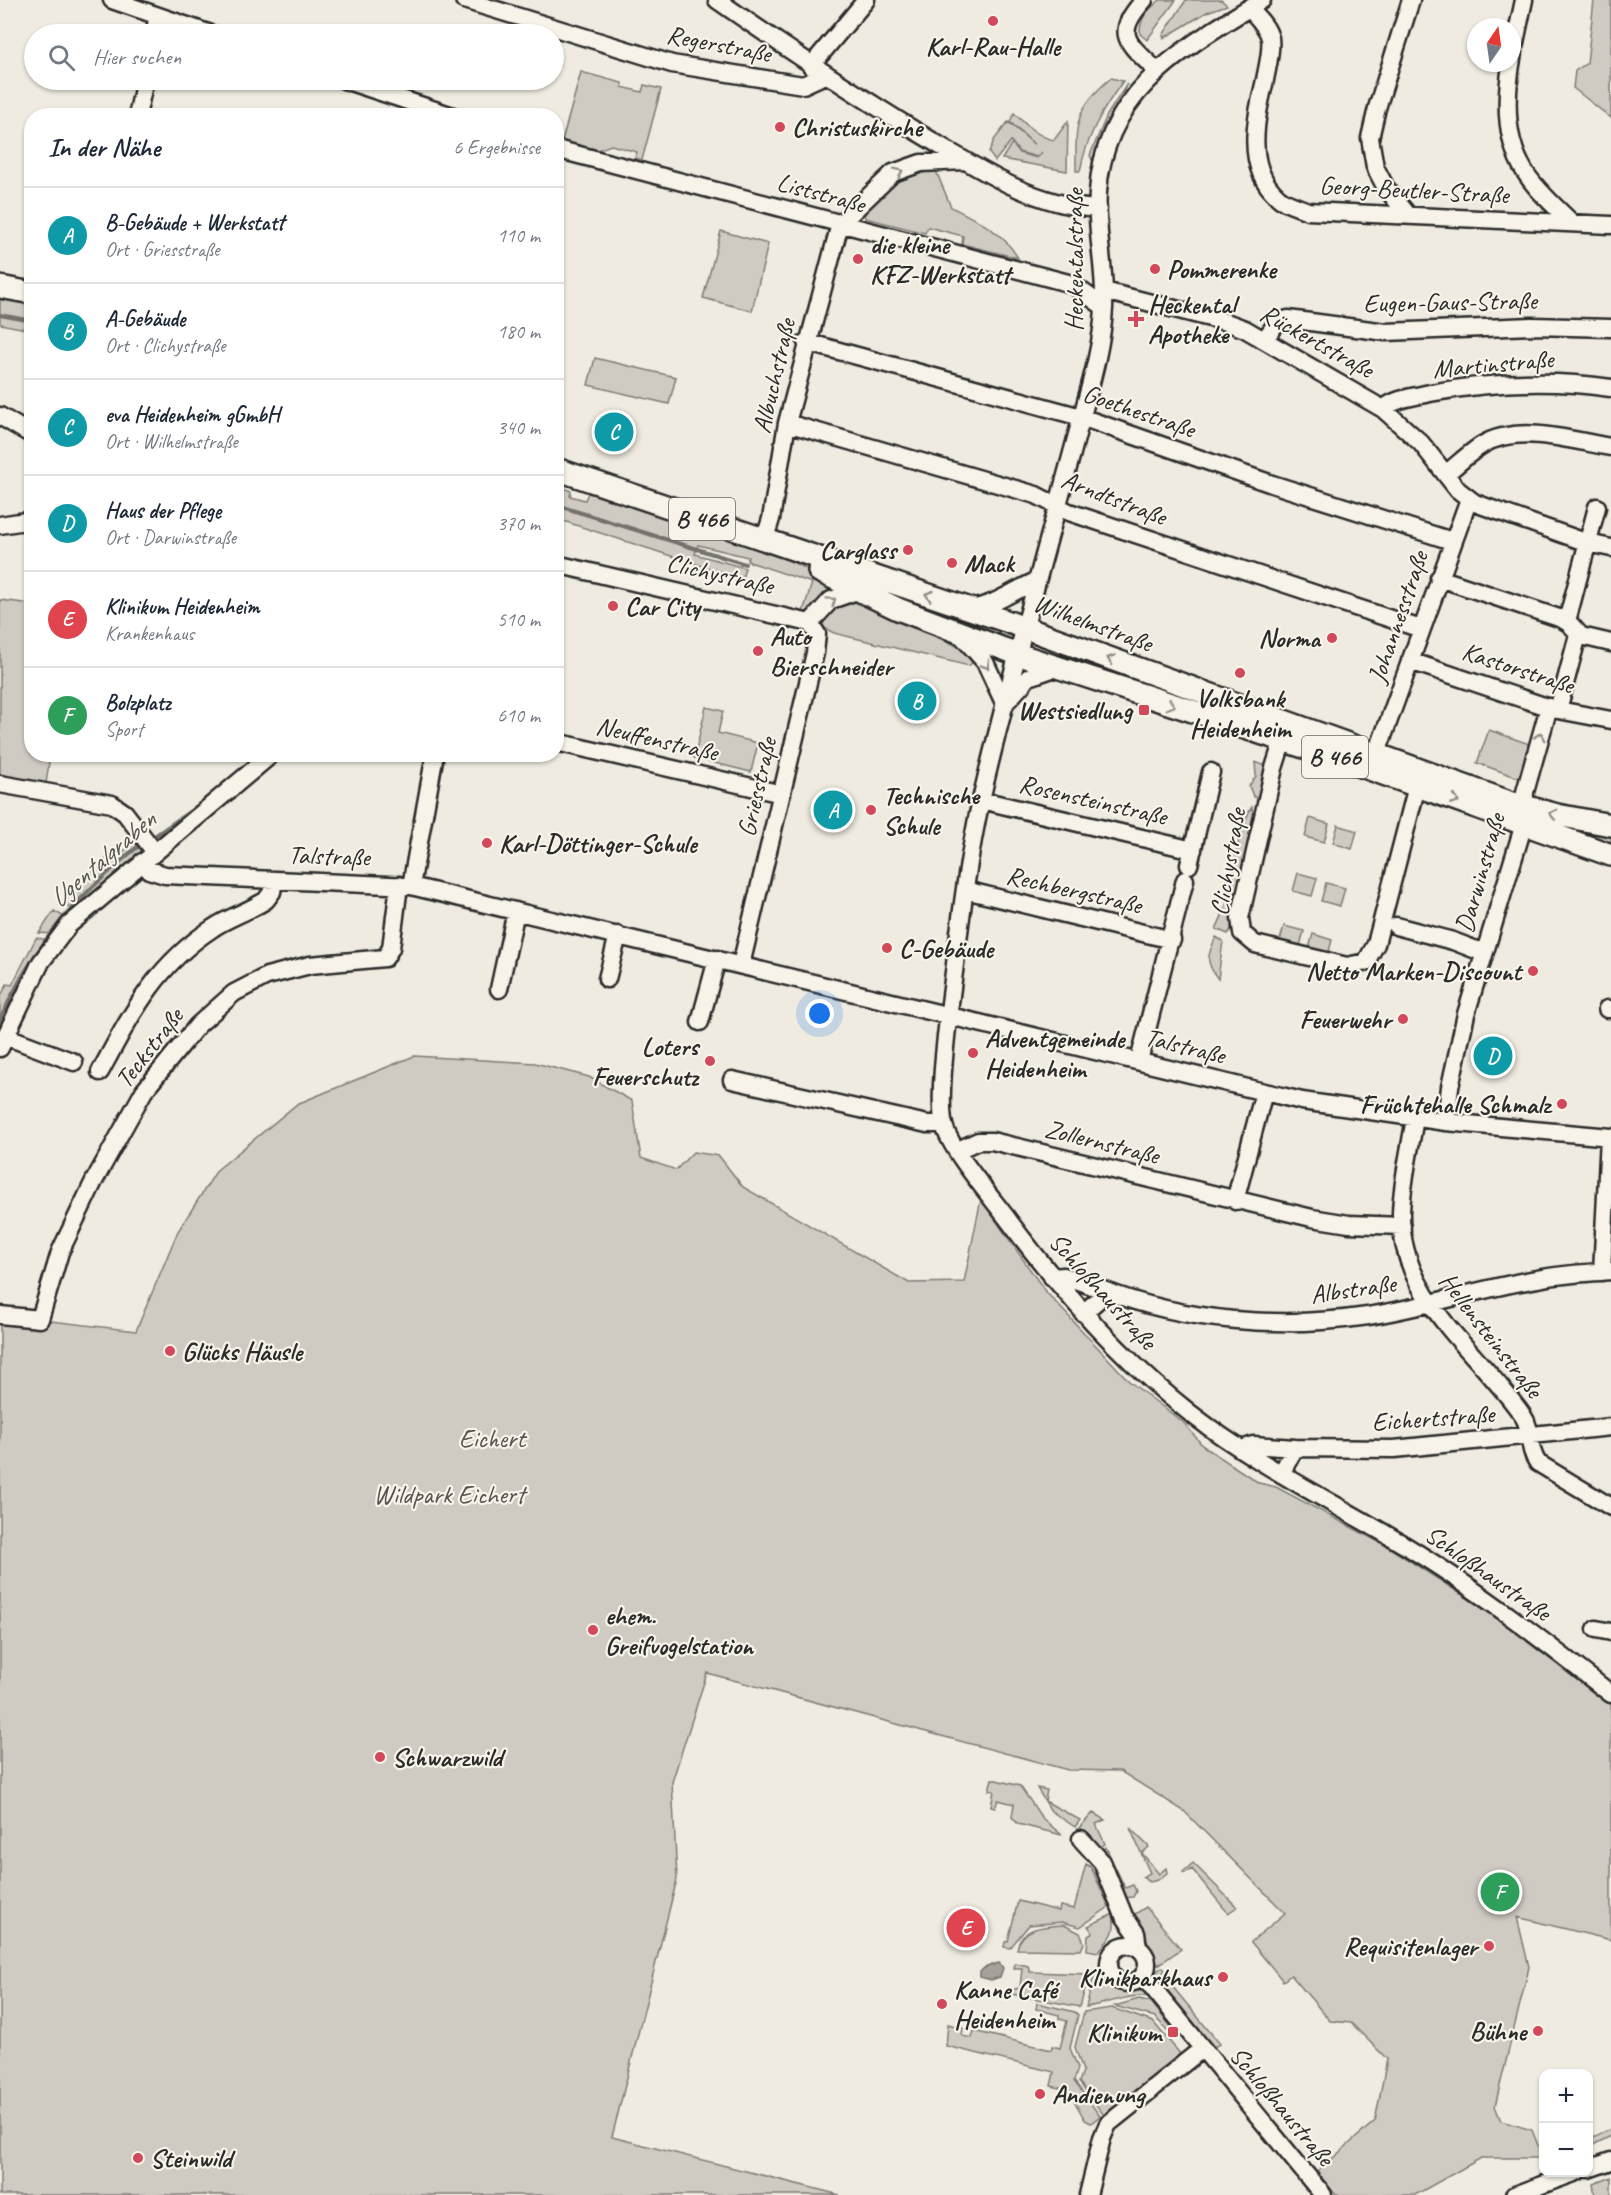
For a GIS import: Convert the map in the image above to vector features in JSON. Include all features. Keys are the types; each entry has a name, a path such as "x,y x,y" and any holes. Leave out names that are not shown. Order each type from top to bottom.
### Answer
{"main road":[{"path":"0,287 24,292"},
{"name":"Wilhelmstraße","path":"564,472 970,609 1377,753 1524,815 1611,825"},
{"name":"Clichystraße","path":"771,543 823,573 860,590 958,632 1017,654 1417,786 1524,815 1611,855"}],"street":[{"path":"112,0 182,24"},
{"name":"Regerstraße","path":"464,0 542,24"},
{"path":"717,0 811,66 995,180 1047,201 1098,209"},
{"path":"811,66 866,0"},
{"path":"1144,0 1127,20 1125,34 1135,50 1156,70"},
{"path":"1408,215 1386,188 1375,166 1370,138 1377,108 1411,0"},
{"path":"1524,0 1509,81 1510,128 1525,171 1572,223"},
{"name":"Heckentalstraße","path":"1024,628 1097,351 1104,299 1098,209 1100,177 1111,137 1126,108 1156,70 1256,4"},
{"name":"Georg-Beutler-Straße","path":"1256,4 1270,40 1268,65 1254,125 1257,160 1262,178 1279,199 1308,211 1611,225"},
{"path":"156,24 158,16"},
{"name":"Regerstraße","path":"564,31 672,64 803,85 825,75"},
{"path":"139,108 143,90"},
{"path":"374,90 429,108"},
{"name":"Liststraße","path":"564,151 1072,284 1104,299"},
{"path":"840,224 894,173 921,163 965,160"},
{"name":"Albuchstraße","path":"771,543 771,519 787,423 806,342 840,224"},
{"path":"1072,284 1085,279 1102,262"},
{"name":"Rückertstraße","path":"1104,299 1226,321 1264,340 1383,409 1421,443 1469,499"},
{"name":"Eugen-Gaus-Straße","path":"1264,340 1276,324 1288,319 1386,332 1532,326 1611,328"},
{"name":"Goethestraße","path":"806,342 1081,417 1272,484 1452,541"},
{"name":"Martinstraße","path":"1383,409 1403,399 1493,384 1551,383 1611,388"},
{"path":"0,416 24,430"},
{"name":"Arndtstraße","path":"787,423 1041,497 1057,507 1421,629"},
{"path":"1446,474 1484,444 1509,437 1539,436 1611,447"},
{"path":"1469,499 1486,508 1588,543 1611,548"},
{"name":"Johannesstraße","path":"1377,753 1469,499"},
{"path":"1567,621 1597,507"},
{"path":"0,525 24,520"},
{"name":"Clichystraße","path":"564,566 810,623"},
{"path":"1439,578 1567,621 1578,634 1611,643"},
{"path":"970,609 998,603 1015,591 1036,581"},
{"path":"810,623 831,600 860,590"},
{"name":"Griesstraße","path":"741,965 818,638 810,623"},
{"name":"Schloßhaustraße","path":"1024,628 981,800 964,891 949,1016 942,1101 944,1124 958,1150 1052,1277 1083,1313 1163,1390 1242,1449 1431,1562 1611,1695"},
{"path":"958,632 985,662 1005,705"},
{"name":"Darwinstraße","path":"1446,1122 1455,1061 1524,815 1527,785 1578,634"},
{"name":"Kastorstraße","path":"1410,661 1553,708 1611,720"},
{"name":"Schloßhaustraße","path":"1005,705 1022,682 1039,672 1055,668"},
{"name":"Clichystraße","path":"1283,740 1274,768 1240,918 1242,933 1255,944 1347,966 1360,965 1370,958 1417,786"},
{"name":"Neuffenstraße","path":"564,744 782,794"},
{"path":"74,1062 2,1042 36,971 51,946 147,848 261,762"},
{"name":"Teckstraße","path":"0,1316 40,1319 60,1252 94,1181 144,1091 198,1025 234,993 274,974 310,965 385,958 391,948 433,762"},
{"path":"1139,1061 1172,940 1211,772"},
{"path":"0,784 112,804 122,810 147,848"},
{"name":"Rosensteinstraße","path":"981,800 1189,865"},
{"name":"Talstraße","path":"147,848 149,870 165,875 405,886 1321,1104 1446,1122 1610,1137"},
{"path":"100,1072 139,1001 166,965 211,929 266,900 272,892 273,880"},
{"name":"Rechbergstraße","path":"964,891 1172,940"},
{"path":"499,989 516,911"},
{"name":"Darwinstraße","path":"1396,926 1453,941 1484,953"},
{"path":"607,979 618,935"},
{"path":"700,1022 717,959"},
{"path":"732,1080 927,1124 944,1124"},
{"path":"1234,1201 1264,1092"},
{"name":"Hellensteinstraße","path":"1415,1118 1403,1193 1402,1226 1409,1263 1429,1302 1523,1416 1532,1452 1538,1463 1611,1507"},
{"path":"1606,1271 1610,1137"},
{"name":"Zollernstraße","path":"958,1150 978,1141 992,1141 1234,1201 1335,1222 1402,1226"},
{"name":"Albstraße","path":"1052,1277 1064,1276 1102,1290 1174,1311 1272,1322 1352,1318 1542,1278 1606,1271"},
{"path":"1083,1313 1102,1290"},
{"name":"Eichertstraße","path":"1242,1449 1253,1445 1295,1448 1394,1449 1611,1427"},
{"path":"1281,1474 1295,1448"},
{"name":"Schloßhaustraße","path":"1081,1839 1102,1862 1124,1916 1136,1933 1131,1947 1146,1961 1143,1976 1323,2195"},
{"path":"1131,1947 1111,1957 1112,1974 1119,1981 1127,1983 1143,1976"},
{"name":"Schloßhaustraße","path":"1088,2195 1102,2138 1108,2124 1202,2049"},
{"path":"1593,2167 1611,2161"},
{"path":"1514,2195 1563,2177"}],"green space":[{"path":"1160,0 1176,0 1147,40 1140,34 1141,23 1148,11"},
{"path":"1186,0 1221,0 1227,5 1207,12 1164,38 1163,35"},
{"path":"1594,0 1611,0 1611,118 1573,88 1575,71 1587,63"},
{"path":"581,72 622,83 622,87 642,92 644,85 661,89 642,160 635,158 637,152 611,145 598,150 564,142 564,134"},
{"path":"1111,78 1123,81 1096,124 1080,171 1076,171 1079,119 1090,100"},
{"path":"1127,84 1092,160 1090,155 1107,115"},
{"path":"1014,113 1037,133 1054,140 1068,121 1067,171 1002,159 1012,143 1019,153 1037,158 1042,152 1037,157 1019,152 1011,141 995,161 989,153 994,140 1008,122 1035,145 1010,122"},
{"path":"934,166 951,207 997,234 1018,258 962,244 963,236 928,227 925,233 865,218 864,212 895,176"},
{"path":"721,231 768,244 752,311 703,298"},
{"path":"0,295 24,300 24,329 0,324"},
{"path":"595,358 676,377 669,404 588,385"},
{"path":"564,488 571,491 570,496 585,500 588,493 609,497 727,536 787,560 839,587 812,611 802,615 812,583 747,561 748,557 698,545 695,554 745,568 742,579 564,521"},
{"path":"849,598 953,644 976,658 969,666 834,633 822,627 820,623 825,612"},
{"path":"0,600 24,603 24,762 49,762 45,791 0,784"},
{"path":"706,707 723,711 718,733 758,743 751,772 694,758"},
{"path":"1489,730 1532,745 1522,779 1477,763"},
{"path":"1255,762 1266,766 1262,802 1253,796 1249,786 1256,776"},
{"path":"1252,807 1254,820 1245,875 1233,907 1231,929 1228,934 1216,929 1229,894 1233,876 1232,858 1239,848 1238,839"},
{"path":"1310,818 1329,824 1324,842 1305,837"},
{"path":"1535,818 1611,831 1611,848"},
{"path":"1338,825 1357,831 1352,849 1333,843"},
{"path":"139,839 142,849 139,857 79,910 60,905 117,848 122,852"},
{"path":"1298,873 1317,878 1312,896 1293,891"},
{"path":"1326,883 1345,888 1340,906 1321,901"},
{"path":"54,911 66,918 53,934 39,933"},
{"path":"1284,926 1304,931 1299,949 1279,944"},
{"path":"1313,934 1332,940 1327,958 1308,952"},
{"path":"1216,937 1223,941 1218,979 1209,963"},
{"path":"36,938 50,940 0,1034 0,998 7,984 12,985"},
{"name":"Eichert","path":"414,1056 535,1063 589,1077 632,1101 641,1158 676,1170 693,1152 719,1156 743,1187 909,1283 964,1282 981,1199 1045,1291 1130,1382 1184,1423 1203,1446 1259,1483 1276,1487 1390,1548 1509,1625 1611,1704 1611,1940 1517,1917 1529,1967 1495,2106 1501,2121 1532,2130 1539,2148 1539,2158 1481,2158 1415,2195 1336,2195 1317,2172 1375,2121 1387,2059 1351,2023 1330,2021 1291,1975 1283,1981 1251,1942 1285,1913 1184,1811 1120,1771 1068,1770 707,1673 672,1782 677,1879 612,2137 840,2195 0,2195 0,1315 136,1331 178,1231 217,1170 297,1104"},
{"path":"992,1779 1020,1786 1042,1818 1062,1835 1018,1824 1012,1817 1014,1804 998,1800 995,1808 991,1807 994,1791 989,1790"},
{"path":"1037,1788 1047,1790 1045,1801 1080,1820 1075,1827 1051,1811"},
{"path":"1093,1813 1105,1820 1096,1824 1105,1844 1099,1848 1078,1829"},
{"path":"1130,1828 1149,1847 1142,1853 1159,1874 1166,1868 1167,1873 1158,1880 1150,1882 1142,1877 1150,1873"},
{"path":"1106,1847 1125,1888 1133,1885 1136,1891 1133,1897 1123,1898 1101,1850"},
{"path":"1193,1863 1237,1907 1228,1913 1192,1869 1183,1872"},
{"path":"1086,1864 1091,1867 1109,1907 1080,1927 1062,1922 1029,1925 1010,1948 1004,1947 1005,1942 1008,1941 1018,1901 1059,1911 1060,1906 1074,1909"},
{"path":"1146,1907 1181,1949 1158,1965 1135,1914"},
{"path":"1113,1914 1114,1926 1109,1939 1098,1952 1087,1950 1088,1936 1093,1933 1088,1926"},
{"path":"1064,1925 1080,1933 1084,1943 1081,1950 1017,1949 1020,1941 1029,1932 1042,1927"},
{"path":"1015,1963 1028,1966 1030,1972 1089,1974 1080,2007 1011,1994 1010,1990 1020,1988 1022,1968 1014,1968"},
{"path":"1162,1967 1165,1970 1162,1974 1220,2044 1211,2048 1167,1995 1156,1972"},
{"path":"1096,1968 1116,1989 1141,1991 1152,1998 1129,1997 1086,2007"},
{"path":"1139,1999 1151,2002 1171,2027 1167,2030 1155,2017 1115,2006"},
{"path":"1037,2003 1075,2012 1078,2015 1070,2048 1078,2068 1074,2081 1100,2116 1091,2123 1085,2120 1068,2090 1051,2086 1054,2072 946,2046 948,2024 963,2028 962,2036 972,2038 974,2031 1051,2050 1052,2046 1060,2048 1067,2021 1059,2019 1059,2015 1036,2009"},
{"path":"1112,2008 1153,2022 1182,2056 1106,2118 1079,2082 1083,2071 1075,2047 1084,2012"},
{"path":"1611,2129 1611,2136 1593,2145 1593,2137"},
{"path":"1611,2177 1611,2195 1595,2195 1593,2184"}],"shaded area":[{"path":"999,1963 1003,1968 1000,1977 991,1980 980,1977 980,1972 984,1968"}],"waterway":[{"path":"0,315 24,320"},
{"path":"564,507 745,564"},
{"name":"Ugentalgraben","path":"149,840 202,803"},
{"name":"Ugentalgraben","path":"0,1020 34,957 61,921 93,887 143,843"}],"place":[{"name":"Karl-Rau-Halle","path":"993,21"},
{"name":"Christuskirche","path":"780,127"},
{"name":"die kleine KFZ-Werkstatt","path":"858,259"},
{"name":"Pommerenke","path":"1155,269"},
{"name":"Heckental Apotheke","path":"1136,319"},
{"name":"eva Heidenheim gGmbH","path":"614,432"},
{"name":"Carglass","path":"908,550"},
{"name":"Mack","path":"952,563"},
{"name":"Car City","path":"613,606"},
{"name":"Norma","path":"1332,638"},
{"name":"Auto Bierschneider","path":"758,651"},
{"name":"Volksbank Heidenheim","path":"1240,673"},
{"name":"A-Gebäude","path":"917,701"},
{"name":"Westsiedlung","path":"1144,710"},
{"name":"B-Gebäude + Werkstatt","path":"833,810"},
{"name":"Technische Schule","path":"871,810"},
{"name":"Karl-Döttinger-Schule","path":"487,843"},
{"name":"C-Gebäude","path":"887,948"},
{"name":"Netto Marken-Discount","path":"1533,971"},
{"name":"Feuerwehr","path":"1403,1019"},
{"name":"Adventgemeinde Heidenheim","path":"973,1053"},
{"name":"Haus der Pflege","path":"1493,1056"},
{"name":"Loters Feuerschutz","path":"710,1061"},
{"name":"Früchtehalle Schmalz","path":"1562,1104"},
{"name":"Glücks Häusle","path":"170,1351"},
{"name":"ehem. Greifvogelstation","path":"593,1630"},
{"name":"Schwarzwild","path":"380,1757"},
{"name":"Bolzplatz","path":"1500,1892"},
{"name":"Klinikum Heidenheim","path":"966,1928"},
{"name":"Requisitenlager","path":"1489,1946"},
{"name":"Klinikparkhaus","path":"1223,1977"},
{"name":"Kanne Café Heidenheim","path":"942,2004"},
{"name":"Bühne","path":"1538,2031"},
{"name":"Klinikum","path":"1173,2032"},
{"name":"Andienung","path":"1040,2094"},
{"name":"Steinwild","path":"138,2158"}],"park label":[{"name":"Wildpark Eichert","path":"449,1494"}]}
